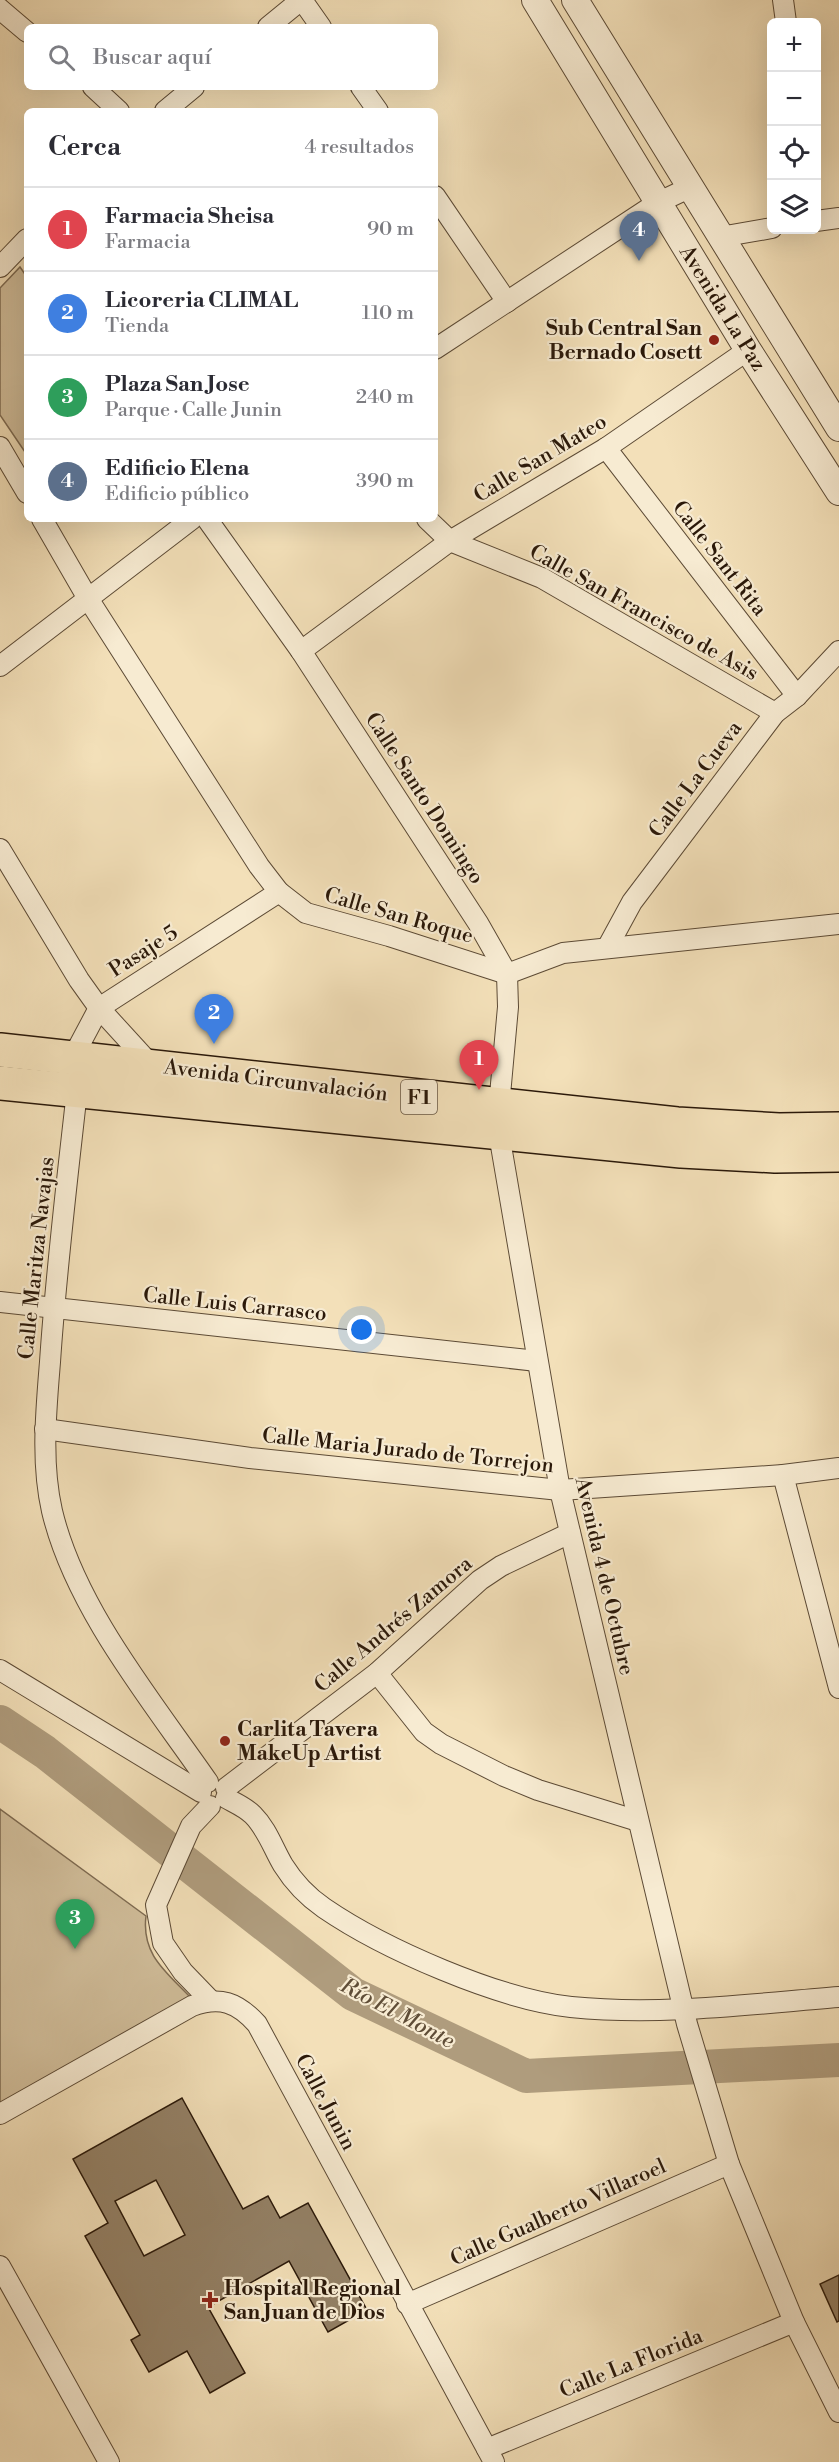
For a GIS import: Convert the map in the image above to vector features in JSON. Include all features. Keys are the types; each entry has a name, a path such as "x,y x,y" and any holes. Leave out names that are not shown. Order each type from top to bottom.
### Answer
{"highway":[{"name":"Avenida Circunvalación","path":"0,1050 152,1066 681,1151 775,1156 839,1155"},
{"name":"Avenida Circunvalación","path":"0,1083 77,1091 499,1120 676,1124 779,1130 839,1129"}],"street":[{"path":"4,0 0,7 24,29"},
{"path":"271,24 301,0 319,24"},
{"name":"Avenida La Paz","path":"535,0 657,203 839,492"},
{"name":"Avenida La Paz","path":"575,0 839,428"},
{"path":"783,0 785,18"},
{"path":"96,90 116,108"},
{"path":"169,108 190,90"},
{"path":"363,90 376,108"},
{"path":"438,347 657,203 691,187"},
{"path":"438,200 507,302"},
{"path":"821,220 839,218"},
{"path":"720,237 767,229"},
{"path":"0,267 24,243"},
{"name":"Calle San Mateo","path":"301,651 450,541 606,448 748,350"},
{"path":"0,447 24,489"},
{"name":"Calle Sant Rita","path":"606,448 796,696"},
{"name":"Calle San Roque","path":"44,522 87,597 259,866 279,892 306,913 389,936 507,974"},
{"path":"0,666 87,597 188,522"},
{"name":"Calle Santo Domingo","path":"209,522 301,651 478,923 507,974 508,1007 499,1120"},
{"name":"Calle San Francisco de Asis","path":"430,522 450,541 542,578 776,713"},
{"name":"Calle La Cueva","path":"607,948 632,902 776,713 796,696 839,651"},
{"path":"0,849 79,980 99,1008 152,1066"},
{"name":"Pasaje 5","path":"99,1008 279,892"},
{"path":"507,974 563,953 839,924"},
{"path":"73,1057 99,1008"},
{"name":"Calle Maritza Navajas","path":"77,1091 54,1308 45,1429 52,1512 92,1611 214,1793"},
{"name":"Avenida 4 de Octubre","path":"499,1120 560,1490 685,2017 729,2164 794,2322 839,2412"},
{"name":"Calle Luis Carrasco","path":"0,1302 537,1361"},
{"name":"Calle Maria Jurado de Torrejon","path":"45,1429 250,1458 560,1490 783,1475 839,1468"},
{"path":"783,1475 839,1688"},
{"name":"Calle Andrés Zamora","path":"210,2000 183,1972 163,1943 156,1905 191,1826 214,1793 376,1673 480,1580 501,1566 570,1533"},
{"path":"0,1670 254,1816 274,1846 283,1865 300,1887 321,1906 357,1929 387,1944 480,1983 523,1997 571,2007 685,2017 839,1997"},
{"path":"376,1673 424,1732 441,1744 504,1776 538,1790 638,1821"},
{"path":"0,2114 192,2006 210,2000"},
{"name":"Calle Junin","path":"210,2000 231,2004 246,2012 257,2024 490,2456"},
{"name":"Calle Gualberto Villaroel","path":"407,2304 729,2164"},
{"path":"2,2273 109,2462"},
{"name":"Calle La Florida","path":"490,2456 794,2322"}],"shaded area":[{"path":"20,267 24,273 24,451 0,415 0,288"},
{"path":"0,1809 146,1916 146,1930 152,1953 158,1963 192,1999 0,2105"}],"building":[{"path":"182,2098 243,2209 268,2196 280,2218 308,2203 367,2310 328,2332 289,2261 208,2307 245,2373 210,2393 187,2351 149,2372 131,2340 140,2335 85,2236 108,2223 73,2159","holes":["156,2180 185,2235 144,2256 115,2201"]},
{"path":"839,2275 839,2321 837,2322 820,2284"}],"waterway":[{"name":"Río El Monte","path":"0,1722 45,1752 353,1994 526,2076 839,2060"}],"place":[{"name":"Edificio Elena","path":"639,261"},
{"name":"Sub Central San Bernado Cosett","path":"714,340"},
{"name":"Licoreria CLIMAL","path":"214,1044"},
{"name":"Farmacia Sheisa","path":"479,1090"},
{"name":"Carlita Tavera MakeUp Artist","path":"225,1741"},
{"name":"Plaza San Jose","path":"75,1949"},
{"name":"Hospital Regional San Juan de Dios","path":"210,2300"}]}
